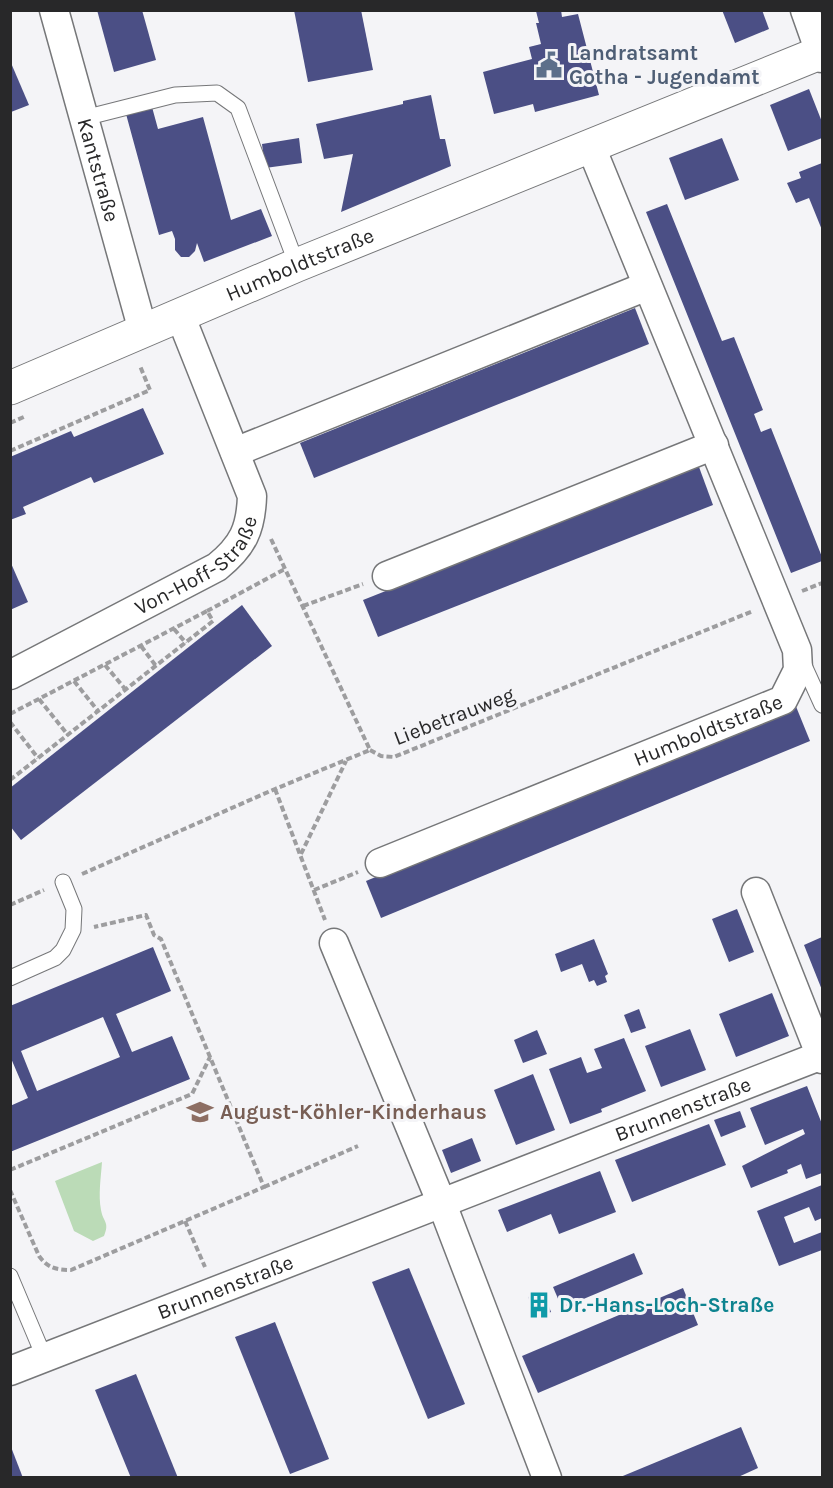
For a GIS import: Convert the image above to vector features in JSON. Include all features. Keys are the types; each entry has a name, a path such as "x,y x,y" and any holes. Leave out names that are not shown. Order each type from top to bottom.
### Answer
{"main road":[{"name":"Humboldtstraße","path":"10,388 297,266 822,54"}],"street":[{"name":"Kantstraße","path":"54,10 143,330"},
{"path":"805,10 822,54"},
{"name":"Humboldtstraße","path":"380,863 783,700 798,670 797,650 591,147"},
{"path":"235,452 647,286"},
{"name":"Von-Hoff-Straße","path":"10,675 217,567 230,557 245,535 252,496 180,315"},
{"path":"387,576 714,445"},
{"path":"756,892 822,1057"},
{"path":"334,943 442,1204 547,1478"},
{"name":"Brunnenstraße","path":"10,1371 822,1057"}],"lane":[{"path":"84,118 175,95 217,93 237,108 297,266"},
{"path":"797,650 822,705"},
{"path":"10,978 56,958 63,950 72,932 74,909 63,882"},
{"path":"10,1276 45,1359"}],"path":[{"path":"10,451 150,390 140,366"},
{"path":"271,538 370,750"},
{"path":"10,714 285,569"},
{"path":"303,607 387,576"},
{"name":"Liebetrauweg","path":"10,905 370,750 381,756 394,757 777,602"},
{"path":"10,780 213,621 207,611"},
{"path":"174,628 186,643"},
{"path":"141,646 156,666"},
{"path":"105,665 126,690"},
{"path":"74,681 98,711"},
{"path":"39,699 68,735"},
{"path":"10,722 38,758"},
{"path":"300,855 346,760"},
{"path":"275,789 334,943"},
{"path":"314,890 380,863"},
{"path":"72,932 146,915 154,935 161,939 264,1187"},
{"path":"10,1170 192,1094 210,1057"},
{"path":"10,1190 39,1256 46,1265 57,1270 71,1270 358,1146"},
{"path":"185,1221 215,1292"}],"green space":[{"path":"102,1162 100,1204 106,1228 104,1236 93,1241 74,1231 55,1181"}],"building":[{"path":"97,10 142,10 156,60 114,72"},
{"path":"294,10 361,10 373,70 308,82"},
{"name":"Landratsamt Gotha - Jugendamt","path":"561,10 562,17 578,14 599,95 535,112 533,104 494,114 483,72 532,59 529,47 541,44 536,23 539,23 536,11"},
{"path":"722,10 762,10 769,29 735,43"},
{"path":"11,63 29,105 11,112"},
{"path":"809,89 822,122 822,138 788,151 770,105"},
{"path":"431,95 440,139 445,139 451,166 341,212 353,154 324,159 316,124 403,104 403,101"},
{"path":"152,107 158,129 203,117 231,220 261,209 272,236 204,262 197,243 195,251 189,257 181,257 175,250 172,231 159,235 126,114"},
{"path":"299,138 302,163 265,168 262,144"},
{"path":"722,138 739,180 685,200 669,158"},
{"path":"822,163 822,230 809,198 796,203 787,183 801,178 799,172"},
{"path":"667,204 722,341 734,337 763,410 754,414 761,432 771,428 822,557 822,561 791,573 646,212"},
{"path":"635,308 649,344 314,478 300,443"},
{"path":"143,408 164,454 94,483 91,477 23,507 26,514 10,520 10,457 71,431 74,437"},
{"path":"699,467 713,505 378,637 363,600"},
{"path":"10,561 28,602 10,610"},
{"path":"242,605 272,646 21,840 10,826 10,788"},
{"path":"795,704 810,741 381,918 366,881"},
{"path":"737,909 754,952 729,962 712,919"},
{"path":"822,937 822,990 804,945"},
{"path":"594,939 608,974 605,976 607,982 597,986 594,980 589,982 582,964 561,972 555,954"},
{"path":"153,947 171,991 116,1014 132,1052 172,1036 190,1079 10,1152 10,1106 28,1098 10,1056 10,1006","holes":["103,1017 120,1057 37,1091 21,1051"]},
{"path":"772,993 789,1036 736,1057 719,1014"},
{"path":"639,1009 646,1028 631,1033 624,1015"},
{"path":"690,1029 706,1070 661,1087 645,1046"},
{"path":"537,1030 547,1054 523,1063 514,1040"},
{"path":"624,1038 646,1091 570,1124 549,1069 581,1057 587,1073 602,1068 594,1049"},
{"path":"533,1074 555,1130 516,1145 494,1090"},
{"path":"807,1086 822,1124 822,1173 806,1179 801,1164 787,1170 788,1173 751,1188 742,1166 805,1134 803,1129 765,1145 750,1108"},
{"path":"740,1111 746,1127 721,1137 714,1120"},
{"path":"709,1124 726,1165 632,1202 615,1160"},
{"path":"472,1138 481,1161 451,1173 442,1150"},
{"path":"600,1171 616,1212 559,1234 551,1214 507,1232 498,1210"},
{"path":"822,1185 822,1218 815,1221 809,1207 784,1217 794,1243 822,1232 822,1250 779,1266 757,1211"},
{"path":"634,1253 643,1274 562,1308 553,1287"},
{"path":"409,1268 465,1404 428,1419 372,1282"},
{"path":"683,1288 698,1325 538,1393 522,1356"},
{"name":"Dr.-Hans-Loch-Straße","path":"543,1291 551,1312 536,1318 528,1297"},
{"path":"275,1322 329,1459 290,1474 235,1337"},
{"path":"136,1374 178,1478 131,1478 95,1390"},
{"path":"741,1427 758,1468 736,1478 618,1478"},
{"path":"11,1447 23,1478 10,1478"}],"place":[{"name":"Landratsamt Gotha - Jugendamt","path":"549,65"},
{"name":"August-Köhler-Kinderhaus","path":"200,1112"},
{"name":"Dr.-Hans-Loch-Straße","path":"539,1305"}]}
